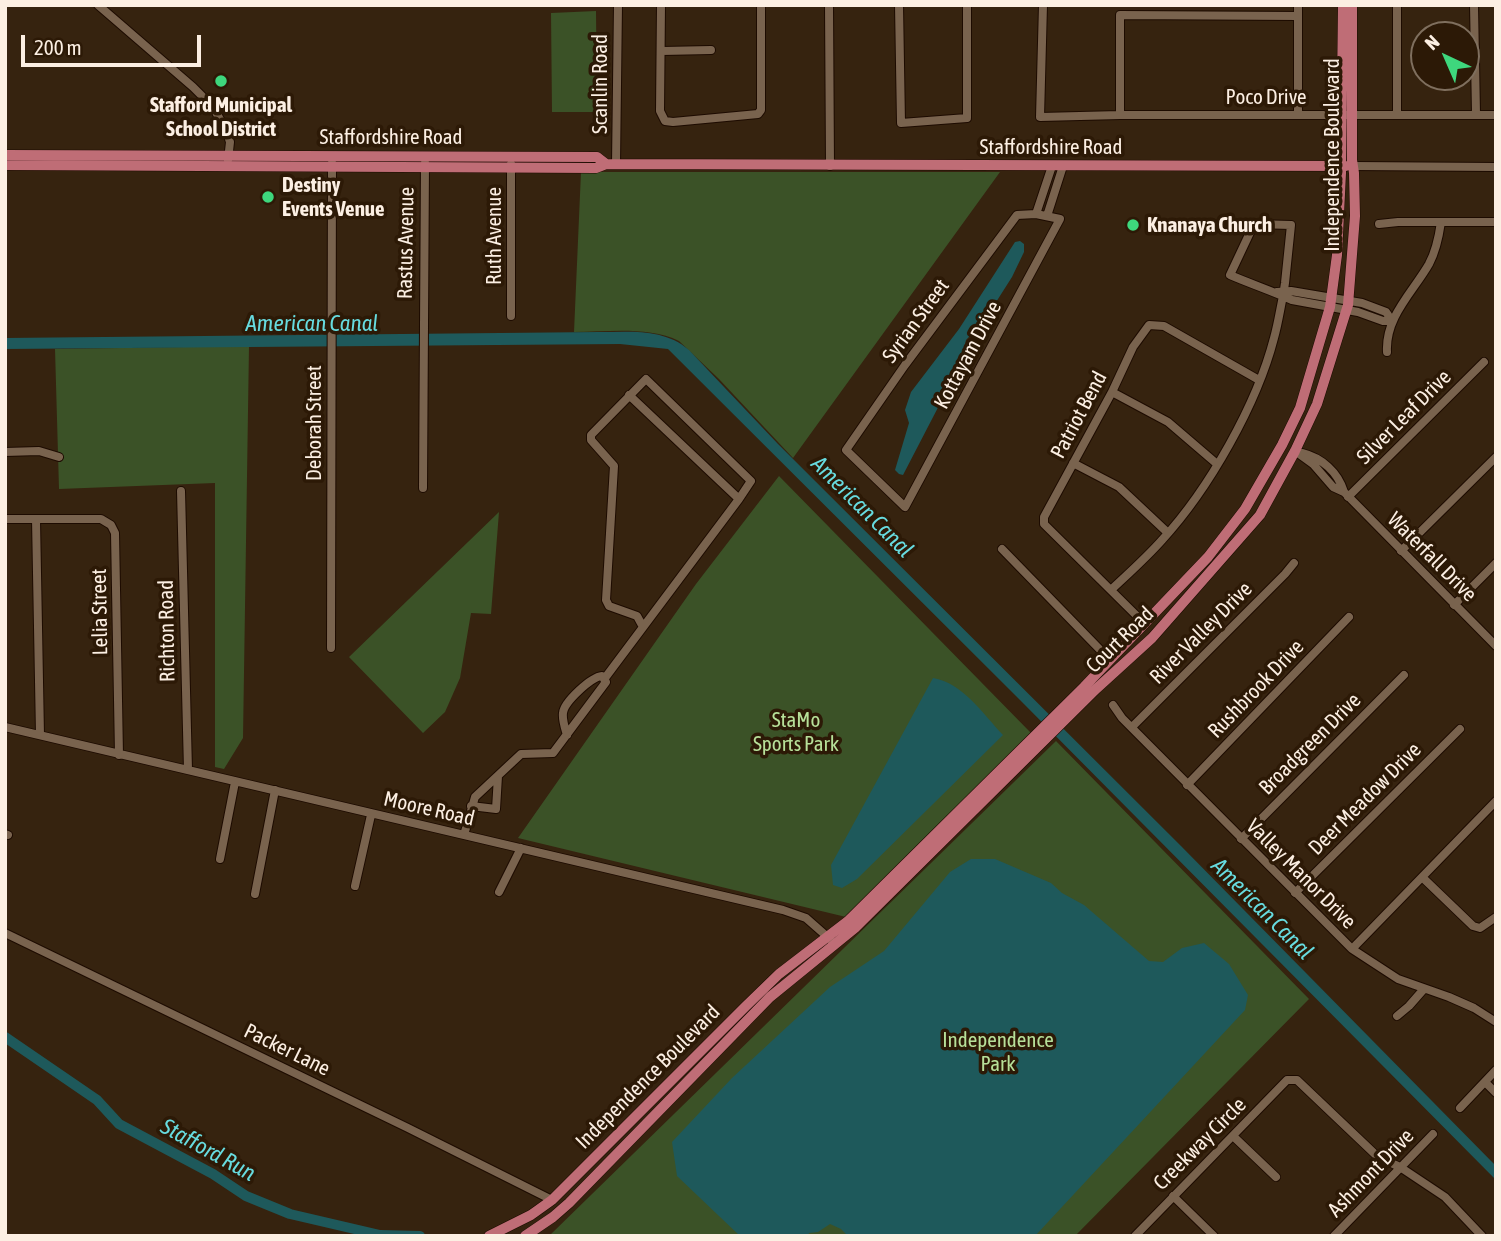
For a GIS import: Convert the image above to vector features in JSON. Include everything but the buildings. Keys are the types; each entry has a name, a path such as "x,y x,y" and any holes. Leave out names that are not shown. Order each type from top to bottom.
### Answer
{"main road":[{"name":"Independence Boulevard","path":"1331,302 1347,116 1347,7"},
{"name":"Independence Boulevard","path":"1347,116 1353,166 1354,216 1347,305"},
{"name":"Staffordshire Road","path":"5,155 332,162 511,162 597,157 611,164 1353,166"},
{"name":"Staffordshire Road","path":"5,165 228,161"},
{"name":"Court Road","path":"1030,747 1047,738 1057,720 1144,623 1189,578 1245,509 1282,445 1302,401 1331,302"},
{"name":"Court Road","path":"832,941 856,927 1030,747 1040,729 1057,720 1152,638 1260,515 1296,451 1317,404 1347,305"},
{"path":"1282,445 1296,451"},
{"name":"Independence Boulevard","path":"489,1236 531,1215 552,1200 779,974 832,941"},
{"name":"Independence Boulevard","path":"525,1236 553,1217 770,998 832,941"},
{"path":"600,1153 609,1161"}],"street":[{"path":"97,5 213,107 230,142 228,161"},
{"name":"Scanlin Road","path":"611,164 618,5"},
{"path":"661,5 660,111 665,121 673,122 758,114 761,110 761,5"},
{"path":"830,5 830,166"},
{"path":"899,5 901,123 967,118 967,5"},
{"name":"Poco Drive","path":"1043,5 1041,117 1496,115"},
{"path":"1298,5 1298,114"},
{"path":"1397,5 1398,116"},
{"path":"1474,5 1476,114"},
{"path":"1121,115 1120,15 1298,16"},
{"path":"662,51 711,50"},
{"name":"Deborah Street","path":"331,648 332,162"},
{"name":"Rastus Avenue","path":"423,488 426,162"},
{"name":"Ruth Avenue","path":"511,162 511,316"},
{"path":"1058,166 1047,216 1036,214 1058,166"},
{"name":"Staffordshire Road","path":"1353,166 1496,167"},
{"name":"Syrian Street","path":"905,507 846,450 905,365 1017,215 1036,214"},
{"name":"Kottayam Drive","path":"905,507 1060,219 1047,216"},
{"path":"1387,352 1392,321 1429,263 1441,222"},
{"path":"1379,224 1496,222"},
{"path":"1144,623 1112,589 1168,533 1217,464 1245,415 1274,339 1281,293 1291,225 1254,225 1230,275 1254,286 1281,293 1292,291 1347,305 1383,321 1392,321"},
{"name":"Patriot Bend","path":"1112,589 1044,524 1044,517 1112,392 1133,347 1149,325 1164,326 1259,380"},
{"name":"Silver Leaf Drive","path":"1346,495 1484,362"},
{"path":"464,835 475,797 521,754 553,753 606,682 605,678 750,485 749,478 646,379 593,431 591,440 614,466 606,600 609,606 637,616 643,627"},
{"path":"1112,392 1168,422 1217,464"},
{"path":"628,395 739,499"},
{"path":"5,452 39,451 59,457"},
{"name":"Waterfall Drive","path":"1296,451 1313,464 1333,487 1346,495 1496,646"},
{"path":"1401,551 1496,457"},
{"path":"1073,463 1125,492 1168,533"},
{"name":"Richton Road","path":"181,491 188,770"},
{"name":"Lelia Street","path":"5,519 101,519 111,525 116,533 119,755"},
{"path":"36,519 40,735"},
{"path":"1002,550 1110,660"},
{"name":"River Valley Drive","path":"1132,727 1294,563"},
{"path":"1454,605 1496,564"},
{"name":"Rushbrook Drive","path":"1187,785 1349,617"},
{"name":"Broadgreen Drive","path":"1241,839 1404,675"},
{"path":"566,735 563,715 566,705 594,677 605,678"},
{"name":"Valley Manor Drive","path":"1114,705 1187,785 1352,949 1398,979 1466,1005 1496,1021"},
{"name":"Moore Road","path":"5,727 783,910 806,918 832,941"},
{"name":"Deer Meadow Drive","path":"1295,893 1460,729"},
{"path":"471,806 496,808 498,776"},
{"path":"220,859 235,782"},
{"path":"255,894 275,790"},
{"path":"1352,949 1496,801"},
{"path":"355,886 371,815"},
{"path":"499,892 521,848"},
{"path":"1422,877 1473,926 1479,928 1496,917"},
{"name":"Packer Lane","path":"5,933 552,1200"},
{"path":"1397,1016 1423,990"},
{"path":"1460,1108 1496,1070"},
{"name":"Creekway Circle","path":"1135,1236 1287,1080 1297,1080 1378,1157 1400,1167"},
{"path":"1485,1082 1496,1093"},
{"name":"Ashmont Drive","path":"1334,1236 1433,1134"},
{"path":"1233,1136 1276,1177"},
{"path":"1400,1167 1445,1197 1482,1236"},
{"path":"1173,1196 1214,1236"}],"green space":[{"path":"596,11 597,112 552,112 551,13"},
{"path":"581,172 1000,172 793,458 719,379 679,341 654,333 574,332"},
{"path":"249,346 243,738 224,769 215,767 215,483 59,489 55,349"},
{"name":"StaMo Sports Park","path":"779,476 1031,733 846,917 518,838 696,584"},
{"path":"499,512 491,614 471,613 460,678 445,712 423,733 349,657"},
{"name":"Independence Park","path":"1056,741 1309,999 1075,1236 549,1236"}],"water":[{"path":"1015,242 1024,244 1024,252 1012,277 984,321 966,340 959,367 903,475 899,474 895,470 909,423 905,410 911,392 959,329"},
{"name":"American Canal","path":"635,332 669,338 689,350 778,444 1181,846 1496,1166 1496,1180 668,349 620,344 5,349 5,338"},
{"path":"933,678 954,686 963,693 1003,735 857,879 842,888 833,885 831,865"},
{"name":"Independence Park","path":"971,859 995,859 1051,883 1062,893 1084,905 1149,961 1163,962 1182,948 1204,943 1229,964 1248,995 1245,1010 1035,1236 848,1236 830,1224 818,1232 809,1233 808,1236 740,1236 677,1176 672,1142 732,1078 830,987 884,951 950,872"}],"waterway":[{"name":"Stafford Run","path":"5,1037 97,1100 119,1124 213,1174 246,1196 290,1214 380,1235 420,1236"}],"place":[{"name":"Stafford Municipal School District","path":"221,81"},
{"name":"Destiny Events Venue","path":"268,197"},
{"name":"Knanaya Church","path":"1133,225"}]}
